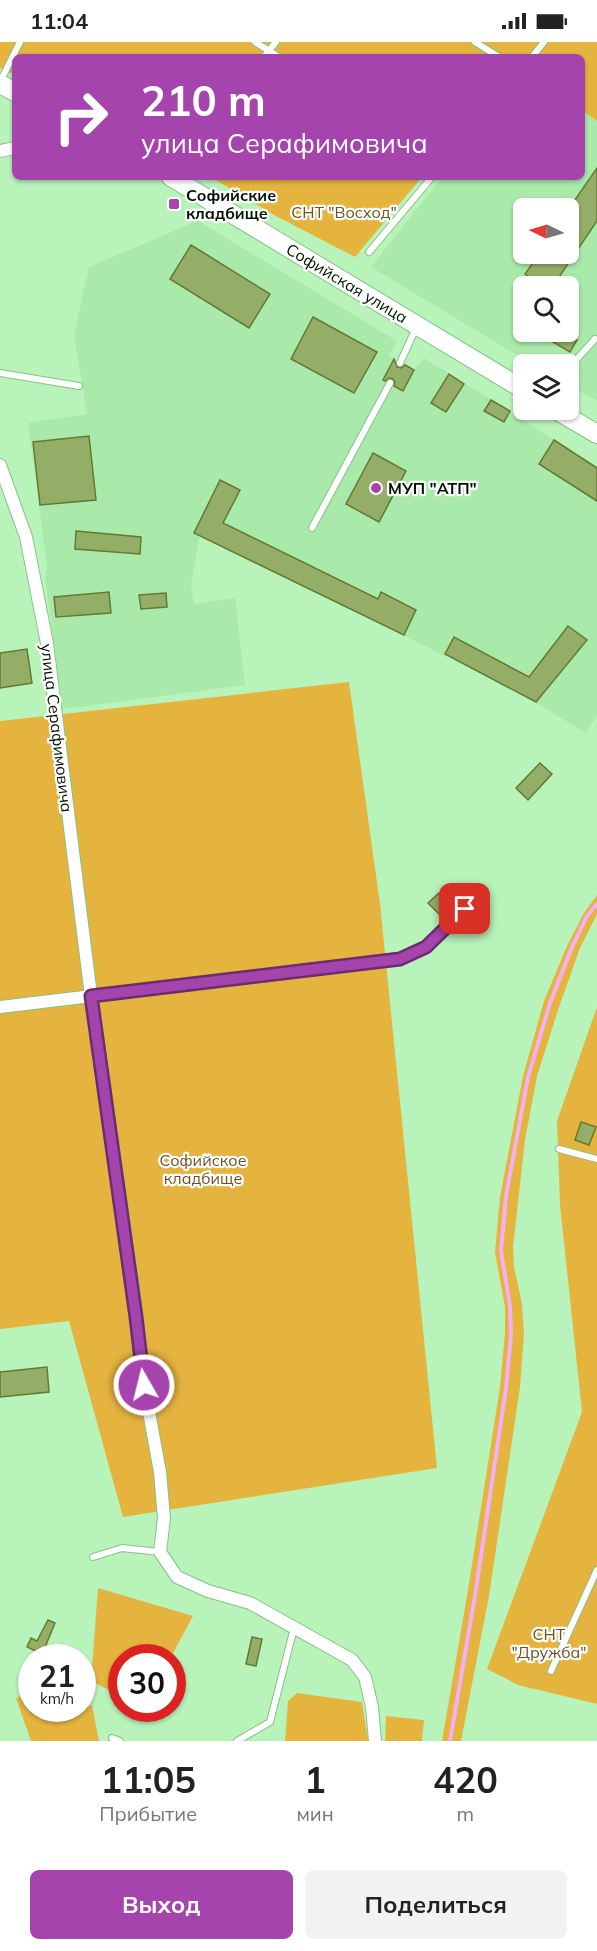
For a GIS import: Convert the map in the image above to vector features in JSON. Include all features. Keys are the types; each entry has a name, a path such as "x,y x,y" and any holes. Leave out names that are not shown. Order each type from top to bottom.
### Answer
{"main road":[{"name":"Софийская улица","path":"176,180 513,383"},
{"path":"573,420 597,434"}],"street":[{"name":"улица Серафимовича","path":"0,465 26,537 46,643 91,996 136,1317 140,1363 160,1472 164,1518 160,1552"},
{"path":"0,1007 400,959 426,947 465,909"},
{"path":"160,1552 177,1577 208,1591 250,1603 352,1660 365,1677 372,1707 375,1741"}],"lane":[{"path":"255,42 274,54"},
{"path":"266,54 276,42"},
{"path":"475,42 494,54"},
{"path":"534,54 544,42"},
{"path":"0,83 12,58"},
{"path":"369,252 429,180"},
{"path":"400,363 417,325"},
{"path":"579,357 595,339"},
{"path":"0,373 79,386"},
{"path":"312,528 390,383"},
{"path":"559,1149 597,1159"},
{"path":"93,1557 122,1548 160,1552"},
{"path":"551,1671 597,1570"},
{"path":"237,1741 270,1722 294,1628"},
{"path":"112,1738 120,1741"}],"shaded area":[{"path":"585,112 597,121 597,401 579,391 579,354 515,354 371,267 440,180 585,180"},
{"path":"195,219 397,341 389,356 414,370 424,358 513,413 513,420 524,420 597,468 597,715 586,733 518,692 200,535 191,584 194,604 235,598 245,685 63,709 45,578 47,566 28,423 87,414 74,335 89,267 190,224"}],"green space":[{"path":"0,42 597,42 597,121 585,112 585,54 12,54 12,74 0,68"},
{"name":"СНТ \"Восход\"","path":"216,180 419,180 355,257 274,215"},
{"name":"Софийское кладбище","path":"349,682 380,904 437,1468 123,1517 69,1321 0,1329 0,721"},
{"path":"597,895 597,914 580,948 537,1076 525,1140 513,1247 524,1333 520,1387 489,1596 461,1741 442,1741 500,1387 505,1307 495,1252 500,1197 523,1076 544,1001 567,946 584,913"},
{"name":"СНТ \"Дружба\"","path":"597,1007 597,1704 518,1685 487,1669 582,1412 560,1205 557,1121"},
{"path":"98,1588 193,1616 178,1644 108,1644 108,1690 96,1684 96,1644 94,1644"},
{"path":"297,1693 362,1702 368,1741 285,1741 288,1701"},
{"path":"386,1716 424,1720 422,1741 385,1741"},
{"path":"24,1722 95,1722 99,1741 31,1741"}],"building":[{"path":"597,168 597,221 579,248 579,198 576,198"},
{"path":"191,245 270,294 249,328 170,279"},
{"path":"532,264 568,264 560,276 528,276 525,274"},
{"path":"313,317 377,352 354,393 291,359"},
{"path":"553,342 576,342 570,352"},
{"path":"394,359 397,367 401,368 405,365 414,370 403,391 394,386 393,379 383,380"},
{"path":"449,374 464,384 446,412 431,403"},
{"path":"491,400 510,411 504,422 484,411"},
{"path":"89,436 96,500 40,505 33,442"},
{"path":"554,440 597,468 597,501 539,464"},
{"name":"МУП \"АТП\"","path":"373,453 406,471 379,522 346,504"},
{"path":"220,480 240,490 223,523 378,599 381,592 416,610 404,635 194,533"},
{"path":"76,531 141,537 140,554 75,549"},
{"path":"109,592 111,613 56,617 54,597"},
{"path":"166,593 167,607 141,609 139,595"},
{"path":"568,626 587,640 536,702 445,654 454,637 529,677"},
{"path":"27,649 32,683 0,688 0,653"},
{"path":"540,763 552,774 528,800 516,788"},
{"path":"439,893 450,905 440,915 428,903"},
{"path":"581,1122 596,1127 589,1145 575,1140"},
{"path":"47,1367 49,1392 0,1397 0,1372"},
{"path":"48,1620 55,1623 46,1644 28,1644 31,1638 37,1641"},
{"path":"252,1637 262,1639 256,1666 246,1664"}],"waterway":[{"path":"450,1741 475,1596 506,1388 511,1335 510,1306 501,1251 506,1196 528,1077 550,1003 572,947 587,916 597,904"}],"place":[{"name":"Софийские кладбище","path":"174,204"},
{"name":"МУП \"АТП\"","path":"376,488"}],"route":[{"path":"144,1385 91,996 400,959 426,947 465,909"}]}
